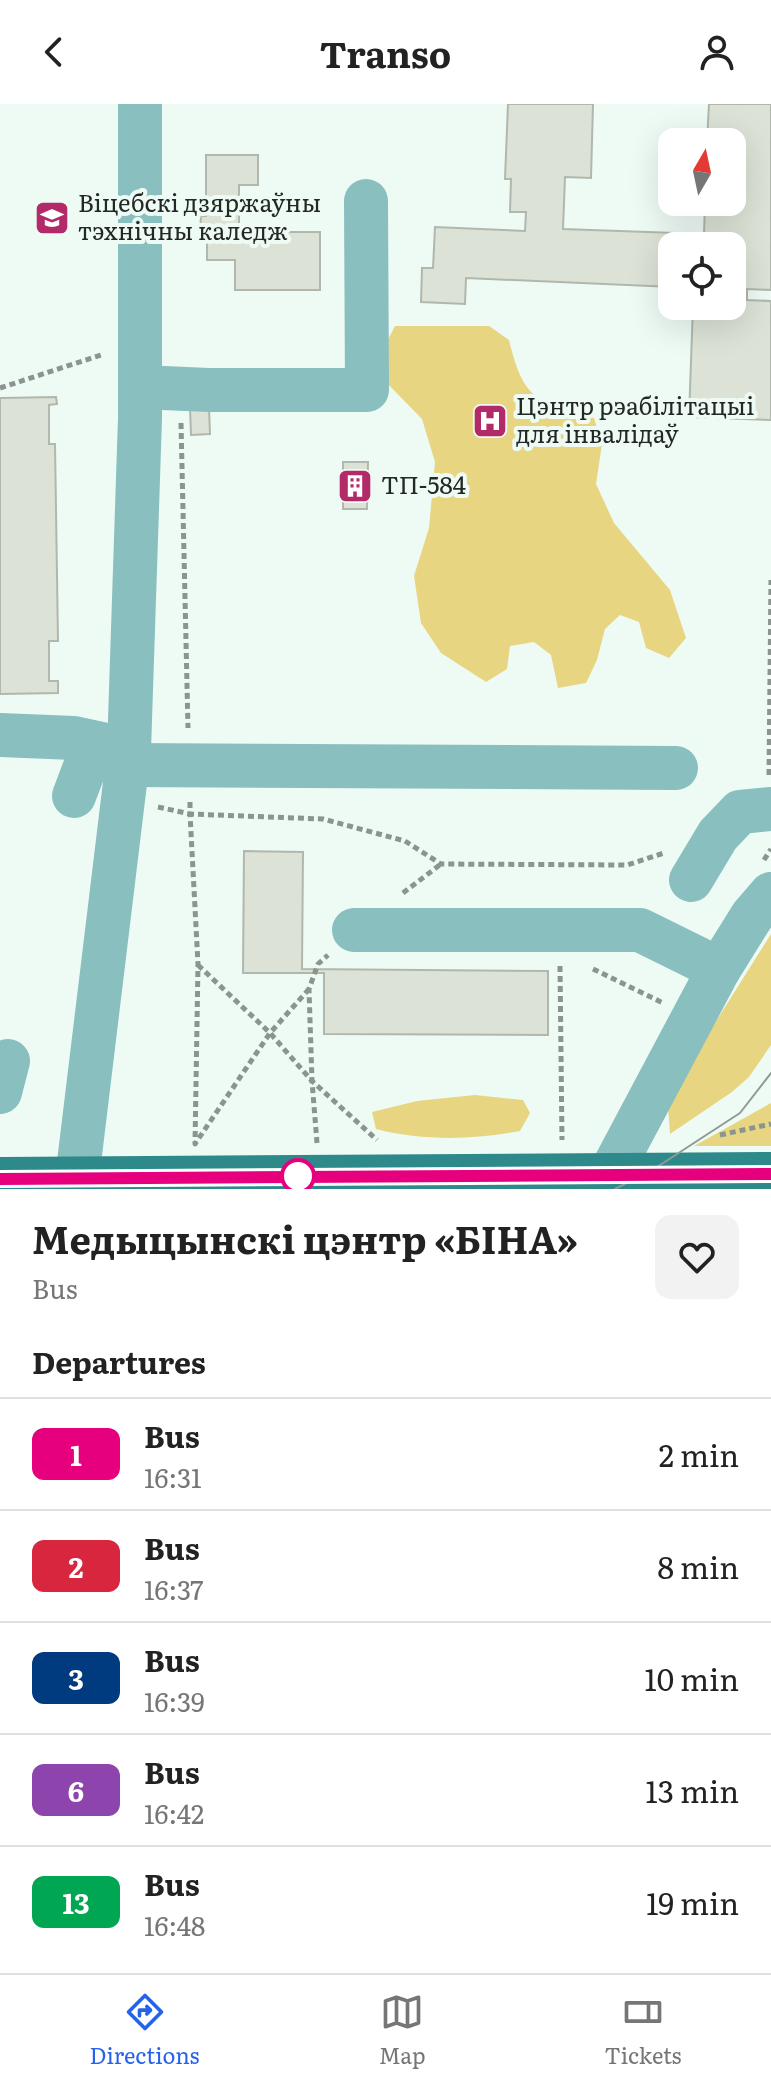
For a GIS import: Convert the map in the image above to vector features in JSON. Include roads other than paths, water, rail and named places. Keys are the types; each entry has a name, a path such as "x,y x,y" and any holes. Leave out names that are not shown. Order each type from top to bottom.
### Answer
{"main road":[{"path":"0,1179 771,1174"}],"street":[{"path":"77,1179 154,388 140,104"},
{"path":"154,388 367,390 366,201"},
{"path":"0,735 74,738 117,764 676,768"},
{"path":"74,796 117,764"},
{"path":"678,866 718,835 740,812 770,809"},
{"path":"610,1174 719,969 752,916 771,894"},
{"path":"354,930 640,930 719,969"}],"tram line":[{"path":"615,1189 654,1169 740,1113 771,1073"}],"place":[{"name":"Віцебскі дзяржаўны тэхнічны каледж","path":"52,218"},
{"name":"Цэнтр рэабілітацыі для інвалідаў","path":"490,421"},
{"name":"ТП-584","path":"355,486"}]}
